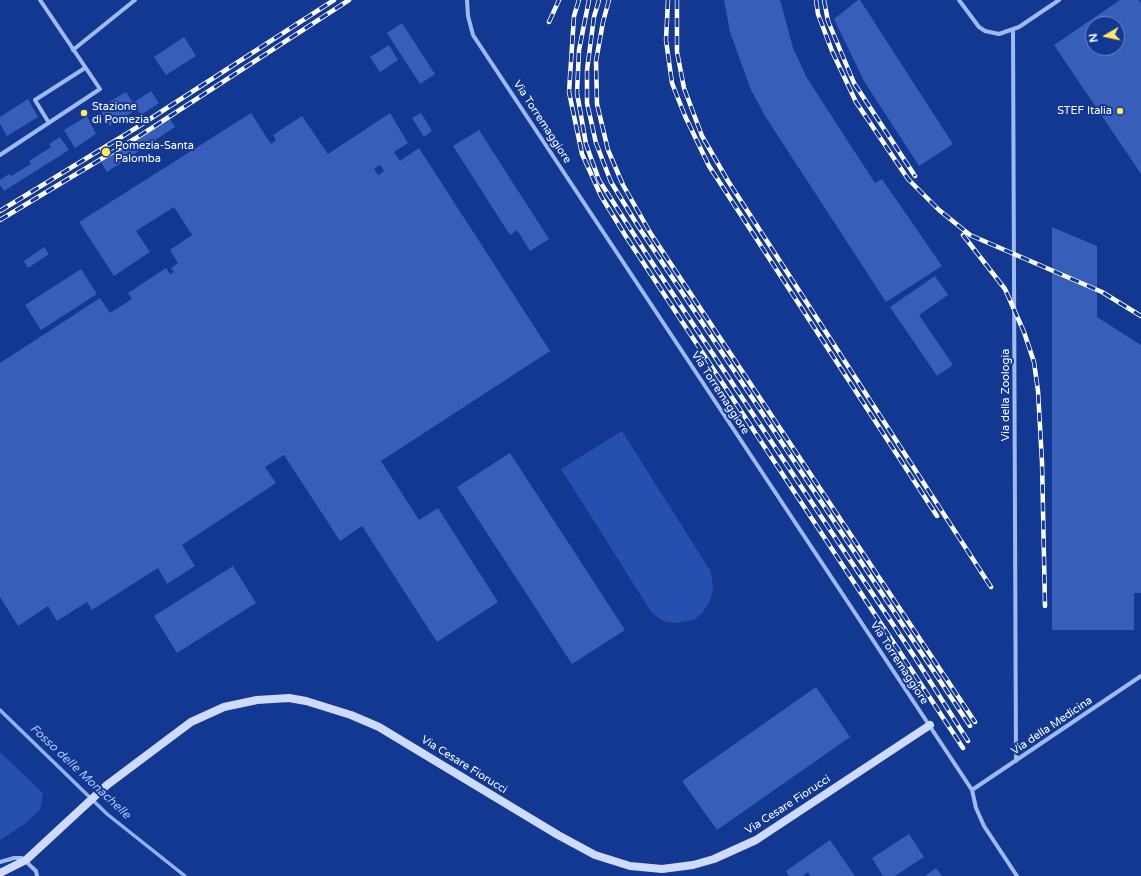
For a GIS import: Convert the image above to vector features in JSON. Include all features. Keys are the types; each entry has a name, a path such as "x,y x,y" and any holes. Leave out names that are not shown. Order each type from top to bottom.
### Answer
{"street":[{"path":"0,155 100,89 40,0"},
{"path":"73,50 135,0"},
{"name":"Via Torremaggiore","path":"467,0 468,16 473,35 930,725 972,790 976,808 984,826 1017,876"},
{"path":"959,0 973,19 985,31 999,34 1013,30 1059,0"},
{"name":"Via della Zoologia","path":"1013,30 1016,760"},
{"path":"49,123 35,100 85,68"},
{"name":"Via della Medicina","path":"972,790 1141,676"},
{"name":"Via Cesare Fiorucci","path":"0,873 26,860 106,785 191,722 208,712 240,702 289,698 329,708 379,727 558,835 595,855 630,866 662,869 693,865 714,859 756,840 930,725"},
{"path":"0,862 17,857 26,860 36,871 37,876"}],"shaded area":[{"path":"622,431 711,572 713,589 710,601 703,612 694,620 675,623 663,621 652,613 561,469"},
{"path":"0,752 43,793 40,810 26,823 0,840"}],"building":[{"path":"724,0 780,0 793,48 807,78 875,183 882,179 942,266 886,302 765,116 751,90 730,32"},
{"path":"860,0 953,144 919,166 864,81 834,19"},
{"name":"STEF Italia","path":"1120,0 1139,0 1141,3 1141,174 1054,45 1085,24 1085,56 1125,56 1125,16 1097,16"},
{"path":"402,23 435,74 420,84 387,33"},
{"path":"184,37 196,56 166,75 154,57"},
{"path":"389,45 398,60 380,72 370,57"},
{"name":"Pomezia-Santa Palomba","path":"151,91 159,103 141,115 137,109 110,126 99,108 126,92 133,103"},
{"path":"28,99 38,117 7,136 0,124 0,117"},
{"path":"251,113 271,144 276,140 273,135 302,116 328,154 390,113 408,143 394,152 400,161 419,148 550,351 381,461 419,520 438,508 498,602 437,642 362,526 340,541 284,455 265,467 276,483 182,545 195,566 167,584 158,568 92,610 87,602 57,621 48,606 18,626 0,597 0,363 100,298 110,313 132,299 128,293 166,268 170,274 174,272 171,268 178,263 170,250 192,235 174,207 136,231 150,252 114,276 79,222","holes":["380,165 384,171 378,175 374,169"]},
{"path":"421,113 432,131 424,137 412,118"},
{"path":"87,116 96,134 75,148 64,130"},
{"path":"170,119 175,127 107,172 101,162"},
{"path":"479,130 549,239 530,251 517,230 510,235 453,146"},
{"path":"60,137 69,150 4,191 0,185 0,180 9,174 11,176 31,164 29,161 51,147 49,144"},
{"path":"1052,227 1097,246 1097,317 1141,345 1141,593 1134,593 1134,630 1052,630"},
{"path":"44,247 49,254 28,268 24,261"},
{"path":"81,269 97,294 41,330 25,305"},
{"path":"935,276 948,295 919,315 953,365 937,376 890,307"},
{"path":"510,453 625,630 572,664 457,487"},
{"path":"233,566 256,603 177,653 154,616"},
{"path":"816,687 850,737 717,830 682,781"},
{"path":"909,834 924,857 895,876 883,876 872,858"},
{"path":"830,840 855,876 810,876 808,872 803,876 789,876 786,871"},
{"path":"936,868 942,876 925,876"}],"waterway":[{"name":"Fosso delle Monachelle","path":"0,710 107,814 185,876"}],"railway":[{"path":"0,211 136,128 334,0"},
{"path":"0,220 141,135 349,0"},
{"path":"549,22 559,0"},
{"path":"579,0 574,16 569,92 582,154 601,196 625,235 963,748"},
{"path":"589,0 579,50 577,93 586,144 599,180 651,261 914,656 968,741"},
{"path":"599,0 594,17 587,70 587,103 596,143 611,182 638,226 970,726"},
{"path":"609,0 603,22 596,61 597,104 608,150 623,185 651,234 975,722"},
{"path":"668,0 666,40 672,83 685,116 709,166 937,516"},
{"path":"677,0 677,52 684,88 702,136 728,181 991,587"},
{"path":"816,0 818,14 832,51 856,102 908,179 939,210 970,235 1102,292 1141,316"},
{"path":"824,0 828,21 854,83 915,176"},
{"path":"963,235 1005,289 1024,332 1034,362 1038,391 1042,462 1045,606"}],"place":[{"name":"STEF Italia","path":"1120,111"},
{"name":"Stazione di Pomezia","path":"84,113"},
{"name":"Pomezia-Santa Palomba","path":"106,152"}]}
